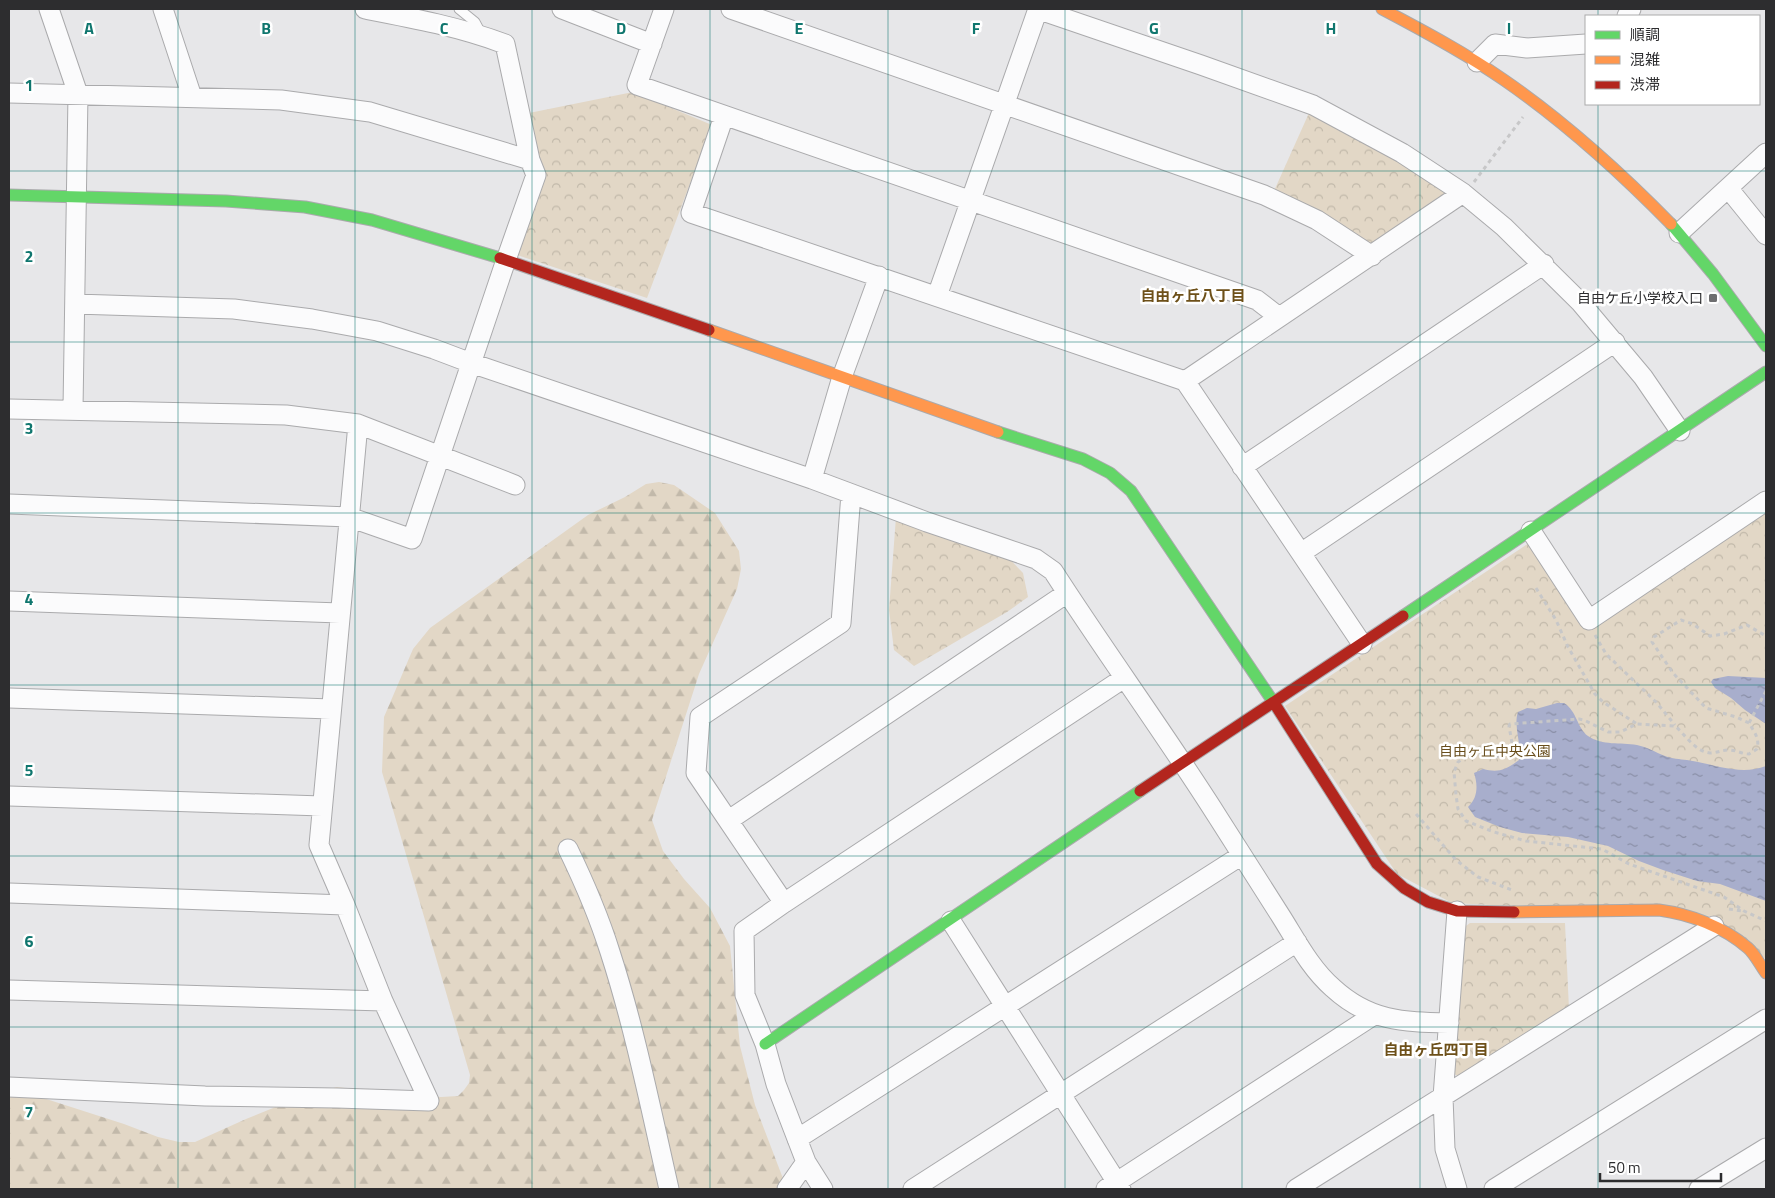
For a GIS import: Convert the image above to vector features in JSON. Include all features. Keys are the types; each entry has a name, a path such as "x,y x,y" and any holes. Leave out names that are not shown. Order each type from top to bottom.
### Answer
{"street":[{"path":"49,9 78,94 73,409"},
{"path":"164,9 192,97"},
{"path":"9,504 349,517 412,539 536,175 530,160 505,44 416,19 365,9"},
{"path":"562,9 652,44"},
{"path":"664,9 637,85 1257,300 1279,318"},
{"path":"731,9 1264,195 1317,220 1372,256"},
{"path":"937,296 1038,9 1201,64 1313,105 1402,154 1463,193 1544,264 1580,302 1643,377 1680,431"},
{"path":"1382,9 1416,26 1476,62 1534,101 1591,146 1636,188 1679,233 1728,292 1766,346"},
{"path":"1476,62 1495,44 1527,48 1585,44"},
{"path":"9,93 281,100 370,112 530,160"},
{"path":"724,116 691,214 1185,381 1362,644"},
{"path":"1679,233 1766,153"},
{"path":"1728,188 1766,236"},
{"path":"1185,381 1463,193"},
{"path":"9,195 226,201 305,208 372,220 506,260 1020,440 1083,459 1110,473 1131,491 1273,702 1377,864 1404,888 1428,902 1457,911 1659,910 1676,912 1714,926 1732,936 1749,949 1766,973"},
{"path":"1242,467 1544,264"},
{"path":"812,479 842,377 878,276"},
{"path":"75,304 234,309 312,319 378,331 812,479 1036,559 1053,571 1124,678 1183,762 1317,972 1332,988 1374,1015 1405,1022 1449,1023"},
{"path":"1301,553 1615,342"},
{"path":"764,1044 1766,372"},
{"path":"9,409 286,415 358,424 515,485"},
{"path":"9,1087 205,1096 429,1101 383,1001 345,904 319,845 358,424"},
{"path":"784,904 696,773 700,717 841,623 851,494"},
{"path":"1531,531 1589,620 1766,502"},
{"path":"729,820 1067,593"},
{"path":"9,600 340,613"},
{"path":"823,1189 806,1162 745,995 744,931 1124,678"},
{"path":"9,698 331,709"},
{"path":"9,796 322,806"},
{"path":"568,849 610,950 644,1077 668,1189"},
{"path":"797,1139 1242,855"},
{"path":"9,893 345,904"},
{"path":"1457,911 1443,1097 1445,1149 1457,1189"},
{"path":"951,920 1061,1094 1115,1187 1374,1015"},
{"path":"1296,1189 1714,926"},
{"path":"914,1189 1297,942"},
{"path":"9,990 383,1001"},
{"path":"1494,1189 1766,1019"},
{"path":"1699,1189 1766,1148"},
{"path":"787,1189 806,1162"}],"lane":[{"path":"459,9 475,22 482,36"}],"path":[{"path":"1463,193 1470,188 1534,101"},
{"path":"1536,588 1556,620 1568,647 1595,694 1603,702 1637,724"},
{"path":"1589,620 1592,630 1606,654 1656,702 1694,746 1703,751 1716,753 1723,750 1734,750 1749,754 1757,749 1758,738 1748,723 1736,717 1706,708 1673,673 1652,642 1654,638 1681,620 1693,624 1710,636 1724,634 1747,625 1766,636"},
{"path":"1748,723 1766,691"},
{"path":"1675,726 1637,724 1620,732 1608,732 1579,719 1510,724 1512,743 1505,754 1495,757 1476,754 1469,755 1458,762 1454,772 1458,809 1466,820 1494,832 1526,840 1602,850 1629,864 1715,894 1766,921"},
{"path":"1416,814 1456,860 1478,877 1520,892"}],"green space":[{"path":"633,92 712,125 647,298 514,254 542,175 529,113"},
{"path":"1309,113 1347,130 1447,189 1448,196 1375,244 1368,243 1274,191"},
{"path":"659,482 674,485 715,513 739,551 741,569 737,589 699,674 652,820 663,851 684,879 710,908 730,946 740,1046 755,1105 787,1189 9,1189 9,1095 40,1097 158,1137 179,1142 195,1142 305,1095 337,1087 441,1097 458,1096 464,1090 469,1083 470,1075 382,772 384,717 413,649 430,628 588,515 625,497 646,484"},
{"name":"自由ヶ丘中央公園","path":"1766,507 1766,959 1711,916 1452,903 1397,874 1285,706 1529,543 1585,628"},
{"path":"896,517 1003,552 1023,573 1028,597 1007,612 914,666 894,650 889,610"},
{"path":"1470,923 1565,923 1569,1009 1460,1077 1454,1074 1463,928"}],"water":[{"path":"1728,676 1766,678 1766,724 1715,688 1711,682 1713,679"},
{"path":"1564,703 1568,706 1584,733 1600,741 1637,745 1670,758 1737,770 1756,769 1766,766 1766,901 1720,884 1697,881 1663,870 1608,846 1568,837 1522,833 1475,817 1468,807 1474,800 1476,791 1474,773 1483,769 1502,770 1519,760 1516,723 1518,712 1527,708 1536,709"}],"traffic: fast":[{"path":"9,195 226,201 305,207 372,220 500,258"},
{"path":"1671,224 1713,274 1766,346"},
{"path":"1403,616 1766,372"},
{"path":"998,432 1083,459 1110,473 1131,491 1276,706"},
{"path":"765,1044 1140,791"}],"traffic: slow":[{"path":"1382,9 1459,51 1527,96 1591,148 1671,224"},
{"path":"709,330 998,432"},
{"path":"1514,912 1659,910 1671,912 1706,923 1739,941 1751,950 1766,973"}],"traffic: jam":[{"path":"500,258 709,330"},
{"path":"1140,791 1403,616"},
{"path":"1276,706 1377,864 1404,888 1428,902 1457,911 1514,912"}],"place":[{"name":"自由ケ丘小学校入口","path":"1713,298"}],"district":[{"name":"自由ヶ丘八丁目","path":"1193,296"},
{"name":"自由ヶ丘四丁目","path":"1436,1050"}]}
